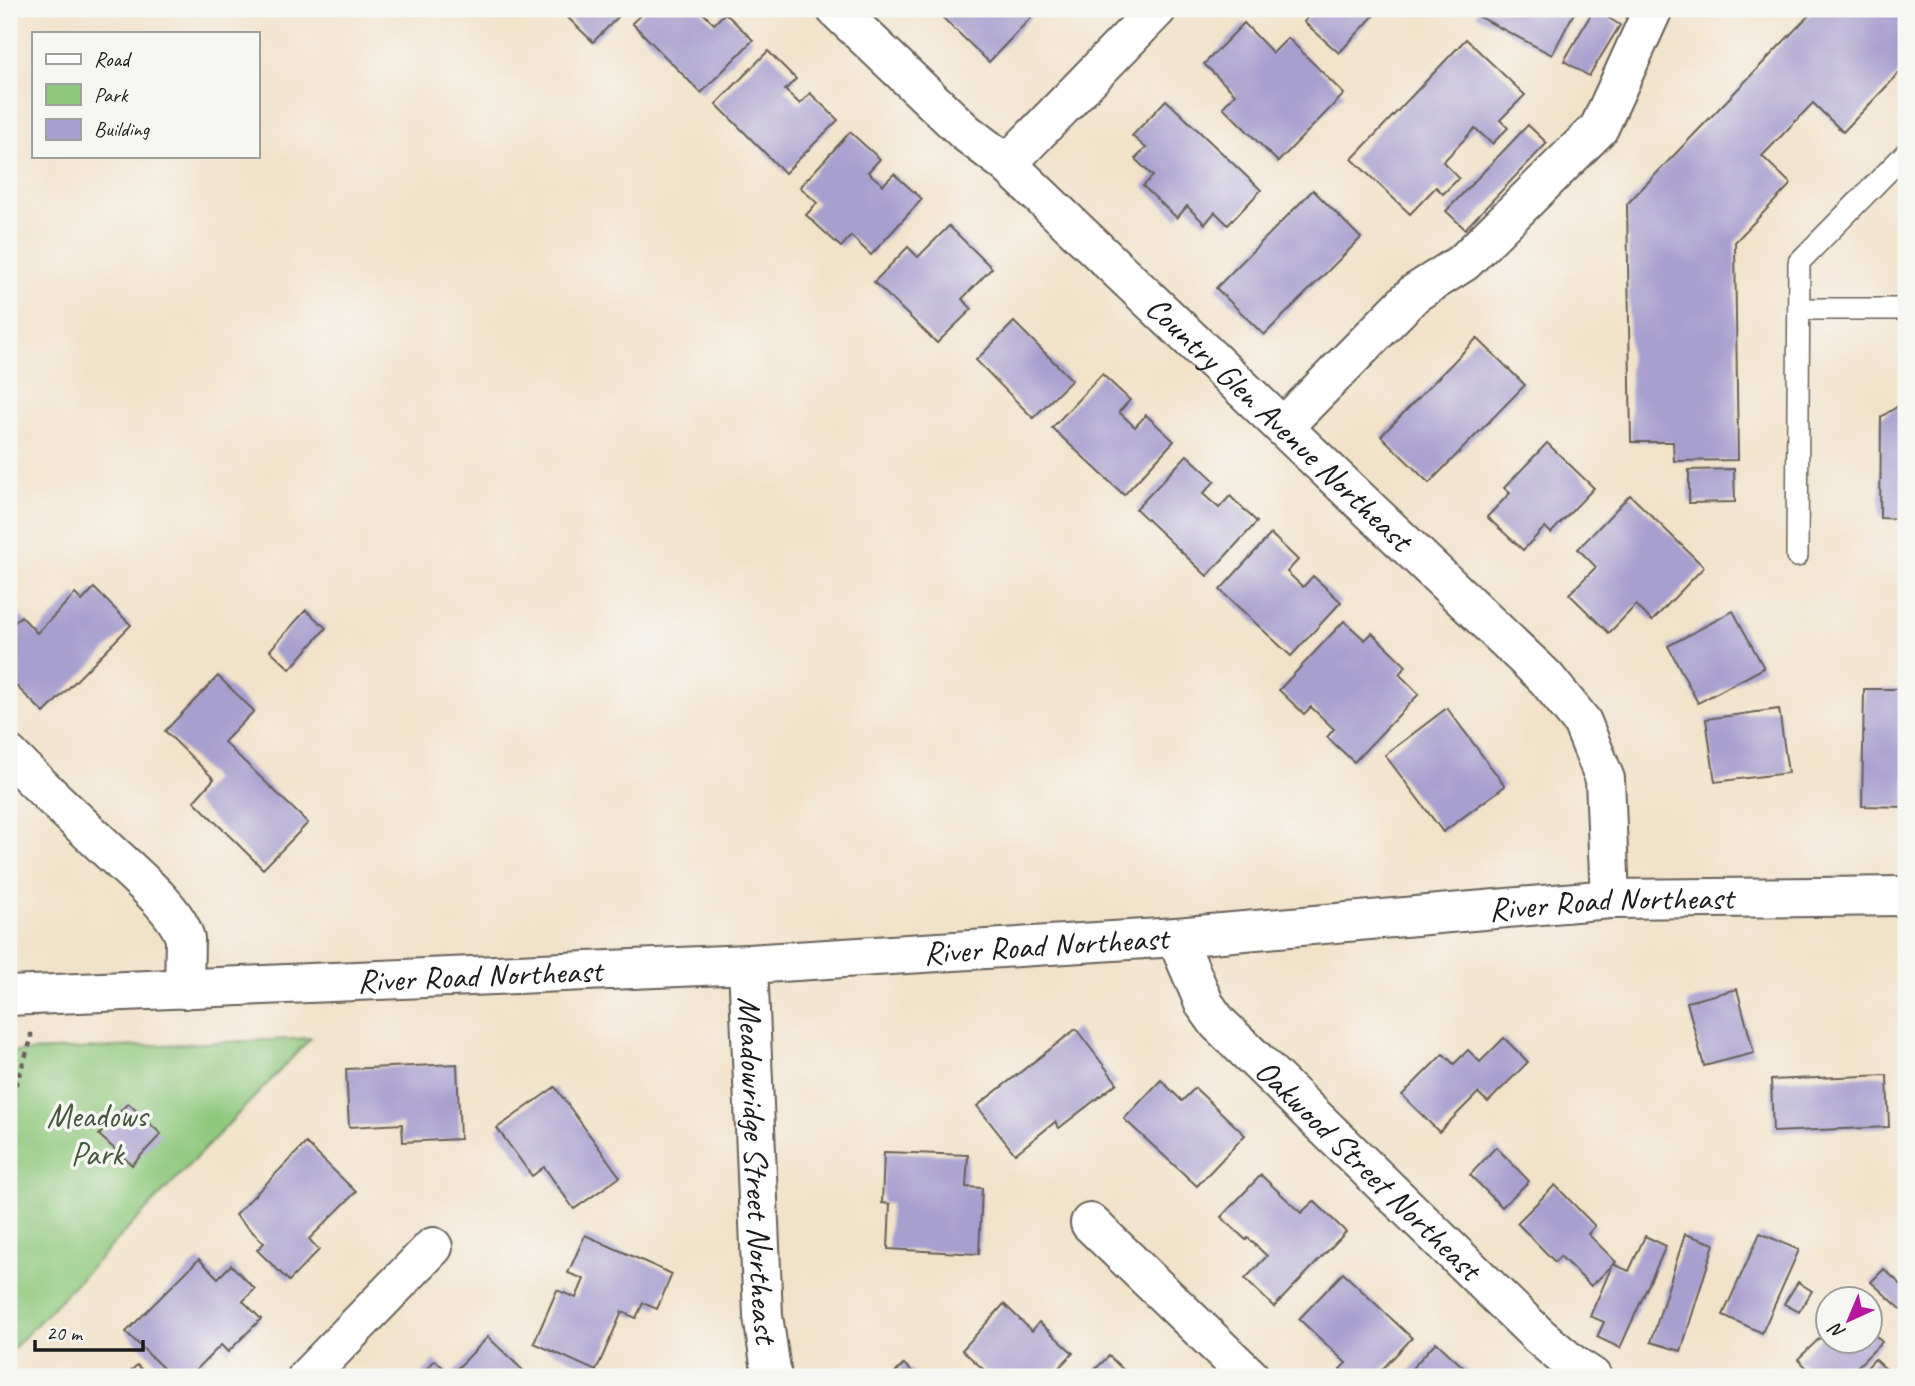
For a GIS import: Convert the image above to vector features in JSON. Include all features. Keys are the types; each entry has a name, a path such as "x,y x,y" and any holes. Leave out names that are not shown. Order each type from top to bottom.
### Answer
{"street":[{"name":"Country Glen Avenue Northeast","path":"836,9 965,132 1007,164 1546,678 1582,722 1605,779 1610,899"},
{"path":"1007,164 1157,9"},
{"path":"1283,427 1415,293 1464,262 1599,128 1653,9"},
{"path":"9,755 175,918 185,939 184,989"},
{"name":"River Road Northeast","path":"20,995 748,964 1176,937 1610,899 1906,896"},
{"name":"Oakwood Street Northeast","path":"1176,937 1205,1005 1219,1023 1539,1336 1592,1377"},
{"name":"Meadowridge Street Northeast","path":"748,964 763,1316 772,1377"},
{"path":"1090,1223 1250,1377"},
{"path":"307,1377 433,1247"}],"lane":[{"path":"1797,556 1799,262 1906,153"},
{"path":"1799,309 1906,309"}],"path":[{"path":"9,1104 31,1040 20,995"}],"green space":[{"name":"Meadows Park","path":"311,1038 9,1353 9,1052"}],"building":[{"path":"559,9 626,9 593,42"},
{"path":"647,9 699,9 714,24 725,13 753,40 701,93 632,23"},
{"path":"951,9 1039,9 989,62 943,18"},
{"path":"1308,9 1380,9 1339,53 1304,22 1312,13"},
{"path":"1479,9 1576,9 1552,55 1476,15"},
{"path":"1594,9 1620,25 1589,76 1564,61"},
{"path":"1815,9 1906,9 1906,66 1843,132 1813,103 1762,156 1791,184 1735,242 1738,460 1674,461 1673,442 1631,442 1627,204"},
{"path":"1244,23 1273,53 1288,38 1344,94 1278,162 1223,107 1235,94 1204,64"},
{"path":"1466,39 1525,95 1500,120 1508,128 1492,144 1475,128 1443,162 1459,178 1443,194 1436,187 1410,214 1352,159"},
{"path":"768,51 796,79 785,90 800,104 810,93 838,120 785,173 716,104"},
{"path":"1166,100 1261,190 1228,225 1215,212 1205,224 1187,206 1177,218 1143,186 1153,176 1135,159 1146,148 1132,136"},
{"path":"1528,125 1547,143 1465,229 1446,211"},
{"path":"850,132 880,159 868,172 883,185 894,174 922,199 871,255 851,236 841,247 806,215 817,203 800,187"},
{"path":"1313,190 1361,238 1264,335 1216,288"},
{"path":"949,226 992,268 962,299 972,309 937,343 874,282 908,247 918,257"},
{"path":"1014,322 1072,380 1033,418 976,360"},
{"path":"1477,338 1525,385 1429,483 1381,436"},
{"path":"1102,374 1130,400 1119,412 1135,427 1146,415 1174,441 1124,495 1052,428"},
{"path":"1906,401 1906,519 1880,518 1881,417"},
{"path":"1547,443 1594,488 1551,533 1545,527 1523,550 1487,517 1510,493 1504,488"},
{"path":"1187,455 1215,481 1203,494 1219,508 1230,496 1257,522 1207,576 1136,509"},
{"path":"1734,469 1735,502 1689,503 1689,470"},
{"path":"1630,495 1704,567 1652,621 1636,605 1609,633 1569,594 1596,567 1578,549"},
{"path":"1271,534 1298,560 1287,572 1303,587 1313,576 1341,602 1291,656 1220,590"},
{"path":"94,588 131,625 44,713 9,679 9,628 21,616 37,633 75,594 82,601"},
{"path":"306,610 326,628 290,669 270,650"},
{"path":"1733,611 1764,668 1698,703 1668,646"},
{"path":"1344,621 1365,640 1372,633 1406,666 1399,674 1419,694 1354,762 1327,737 1334,729 1311,707 1304,714 1279,690"},
{"path":"218,676 254,711 224,742 308,823 263,869 194,801 214,779 165,731"},
{"path":"1864,689 1906,689 1906,807 1862,806"},
{"path":"1447,708 1505,786 1443,832 1385,755"},
{"path":"1779,709 1788,773 1715,782 1706,719"},
{"path":"1737,989 1754,1053 1704,1066 1687,1002"},
{"path":"1076,1029 1117,1083 1059,1128 1055,1122 1015,1154 977,1106"},
{"path":"1504,1038 1528,1062 1488,1102 1478,1093 1439,1132 1402,1095 1443,1054 1454,1064 1468,1050 1480,1062"},
{"path":"457,1064 460,1139 403,1142 402,1124 349,1127 346,1069"},
{"path":"1887,1075 1889,1127 1773,1132 1771,1080"},
{"path":"1161,1080 1182,1101 1195,1088 1245,1135 1197,1186 1124,1119"},
{"path":"555,1087 620,1177 574,1209 544,1167 532,1176 497,1128"},
{"path":"128,1103 161,1134 132,1165 99,1135"},
{"path":"306,1143 356,1192 309,1239 319,1250 289,1281 257,1250 264,1243 235,1215"},
{"path":"1496,1147 1529,1181 1502,1207 1470,1175"},
{"path":"884,1152 968,1155 966,1187 982,1188 979,1254 888,1249 890,1204 882,1203"},
{"path":"1261,1175 1301,1213 1314,1201 1346,1232 1274,1307 1245,1279 1267,1256 1221,1217"},
{"path":"1555,1185 1595,1226 1588,1234 1616,1262 1591,1286 1560,1256 1555,1262 1517,1223"},
{"path":"1760,1233 1799,1250 1762,1333 1723,1315"},
{"path":"1685,1234 1714,1244 1681,1351 1651,1342"},
{"path":"585,1235 672,1274 657,1309 643,1303 636,1318 622,1312 596,1371 534,1343 557,1290 576,1298 584,1279 568,1273"},
{"path":"1645,1236 1666,1246 1620,1348 1597,1337 1604,1322 1590,1316 1613,1264 1629,1271"},
{"path":"199,1259 218,1278 231,1265 255,1289 243,1301 261,1319 228,1352 221,1345 189,1377 172,1377 126,1332"},
{"path":"1884,1269 1906,1289 1906,1306 1902,1310 1884,1294 1884,1284 1871,1282"},
{"path":"1343,1273 1412,1338 1375,1377 1348,1377 1340,1369 1346,1363 1299,1319"},
{"path":"1798,1282 1812,1291 1799,1312 1784,1304"},
{"path":"1004,1304 1032,1331 1039,1322 1073,1353 1050,1377 992,1377 962,1350"},
{"path":"488,1337 530,1377 419,1377 435,1360 451,1375"},
{"path":"1436,1342 1474,1377 1404,1377"},
{"path":"1814,1344 1814,1354 1870,1354 1847,1377 1816,1377 1798,1359"},
{"path":"1109,1356 1131,1377 1087,1377"},
{"path":"1875,1359 1891,1374 1888,1377 1858,1377"},
{"path":"904,1364 918,1377 891,1377"},
{"path":"137,1365 149,1377 125,1377"}]}
